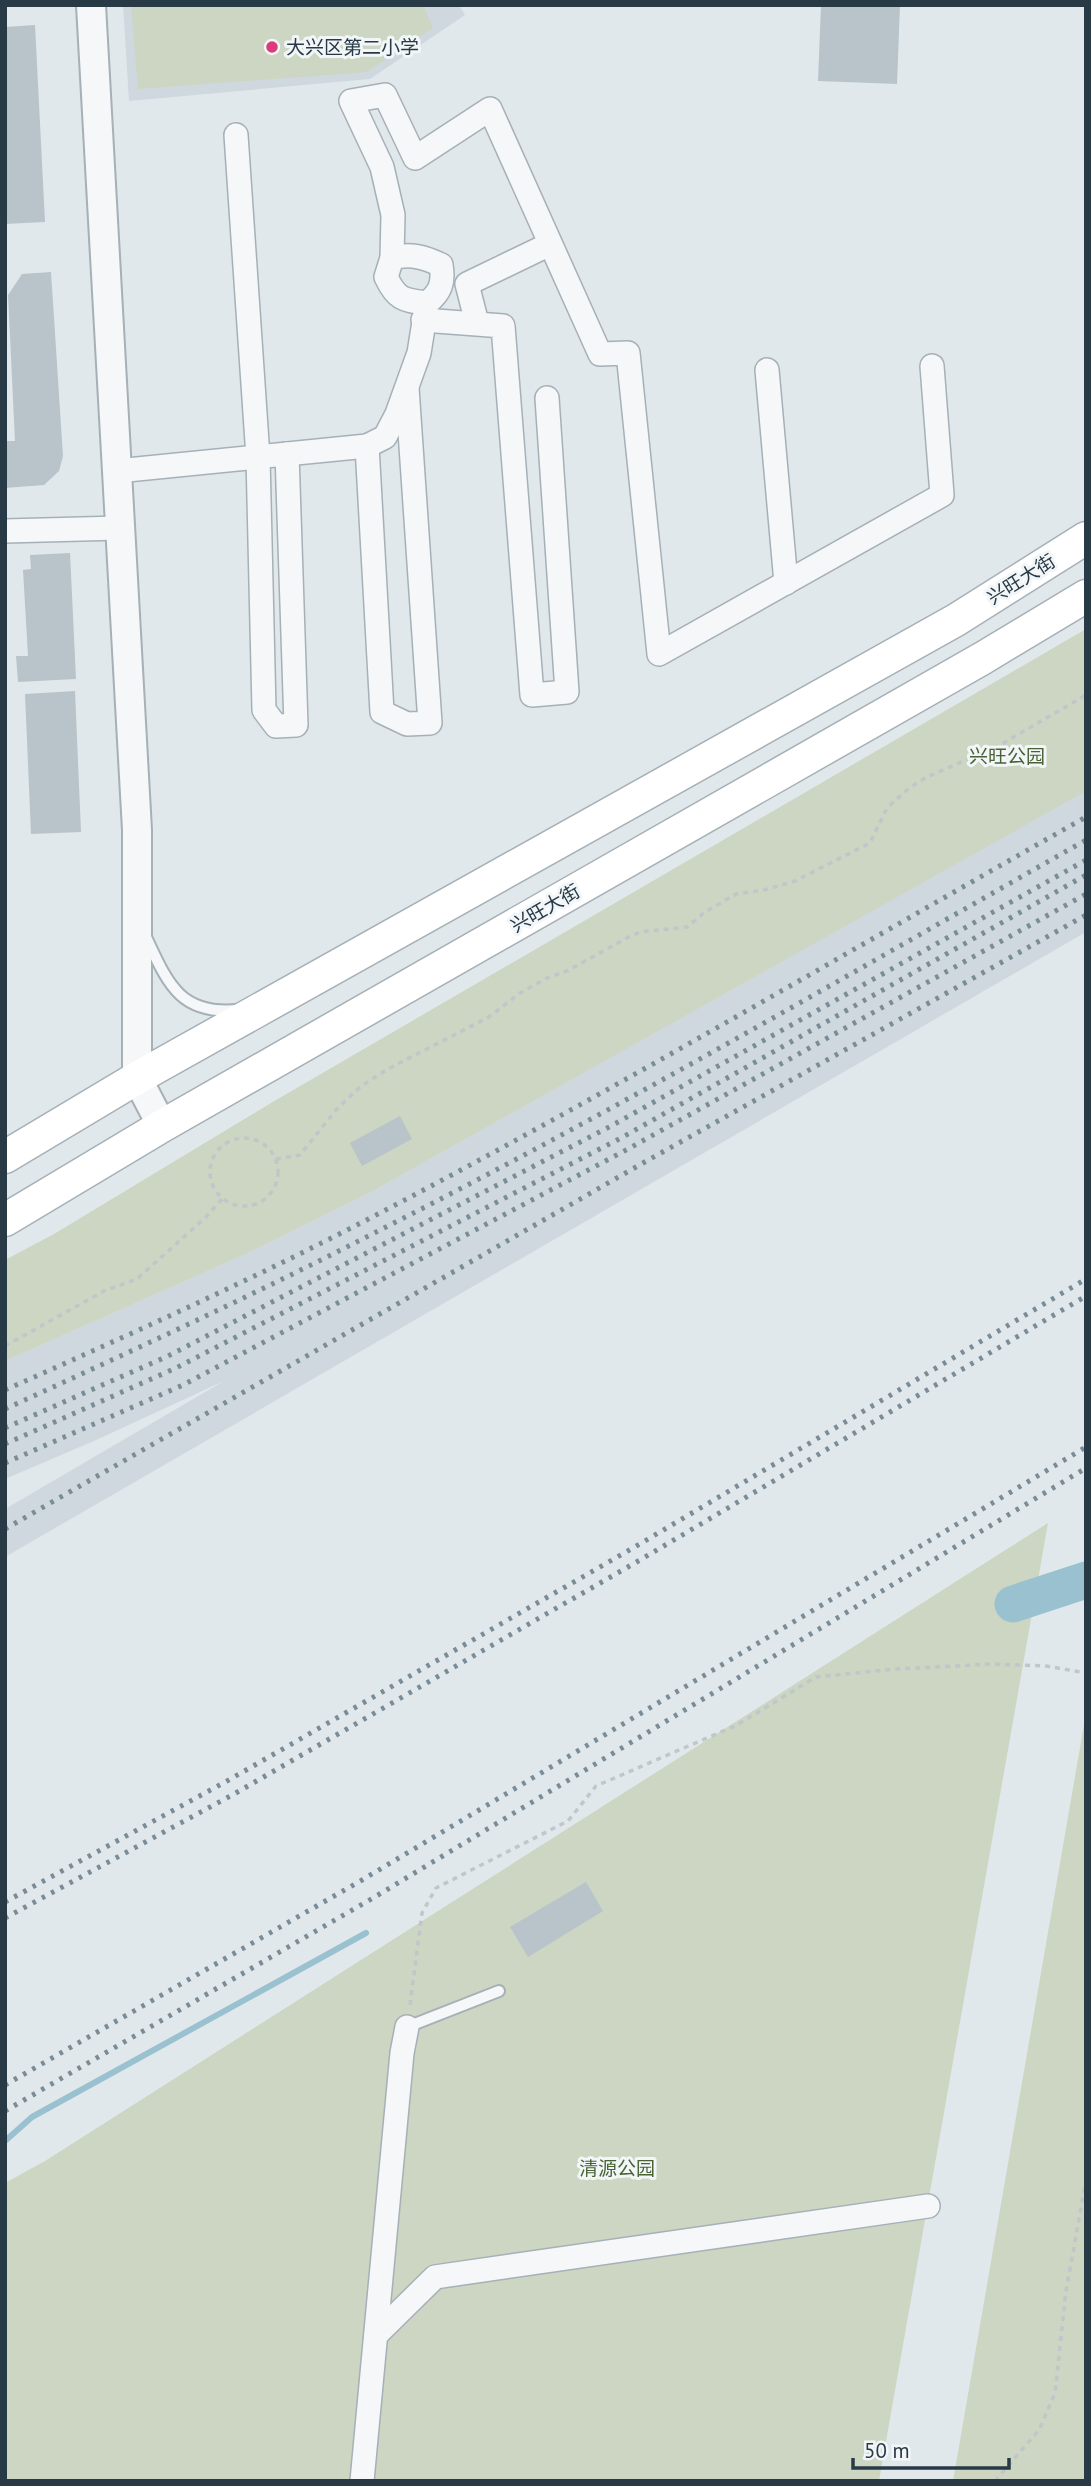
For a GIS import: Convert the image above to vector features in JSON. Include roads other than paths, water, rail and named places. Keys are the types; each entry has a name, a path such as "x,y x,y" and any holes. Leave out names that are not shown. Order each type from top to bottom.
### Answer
{"main road":[{"name":"兴旺大街","path":"5,1157 137,1078 956,620 1086,538"},
{"name":"兴旺大街","path":"5,1220 162,1126 971,665 1086,596"}],"street":[{"path":"91,5 137,830 137,1078 162,1126"},
{"path":"547,398 567,692 532,695 503,326 425,311 393,293 386,277 392,258 393,215 382,167 351,101 385,95 415,158 490,109 600,354 628,353 659,654 942,495 932,366"},
{"path":"236,135 258,457 264,710 276,726 296,725 287,454"},
{"path":"477,323 467,284 550,244"},
{"path":"117,471 367,446 385,437 397,414 419,353 425,311 438,295 443,279 441,265 430,260 407,254 392,258"},
{"path":"767,370 786,583"},
{"path":"367,446 382,712 407,724 430,723 407,388"},
{"path":"5,531 120,528"},
{"path":"362,2481 402,2053 407,2027"},
{"path":"376,2335 435,2277 928,2206"}],"lane":[{"path":"137,920 167,981 183,999 205,1008 234,1011 271,1004"},
{"path":"407,2027 499,1991"}],"waterway":[{"path":"1013,1604 1086,1580"},
{"path":"5,2141 32,2117 366,1933"}],"railway":[{"path":"5,1390 240,1283 467,1167 645,1069 1086,817"},
{"path":"5,1409 242,1299 471,1183 736,1039 1086,840"},
{"path":"5,1428 168,1356 611,1126 1086,860"},
{"path":"5,1444 176,1368 621,1138 1086,875"},
{"path":"5,1463 183,1385 628,1149 1086,894"},
{"path":"5,1529 643,1163 1086,915"},
{"path":"5,1902 227,1781 633,1548 1086,1279"},
{"path":"5,1918 234,1794 640,1560 1086,1296"},
{"path":"5,2085 362,1880 1086,1447"},
{"path":"5,2111 373,1898 1086,1468"}],"place":[{"name":"大兴区第二小学","path":"272,47"}],"park label":[{"name":"兴旺公园","path":"1007,756"},
{"name":"清源公园","path":"617,2168"}]}
